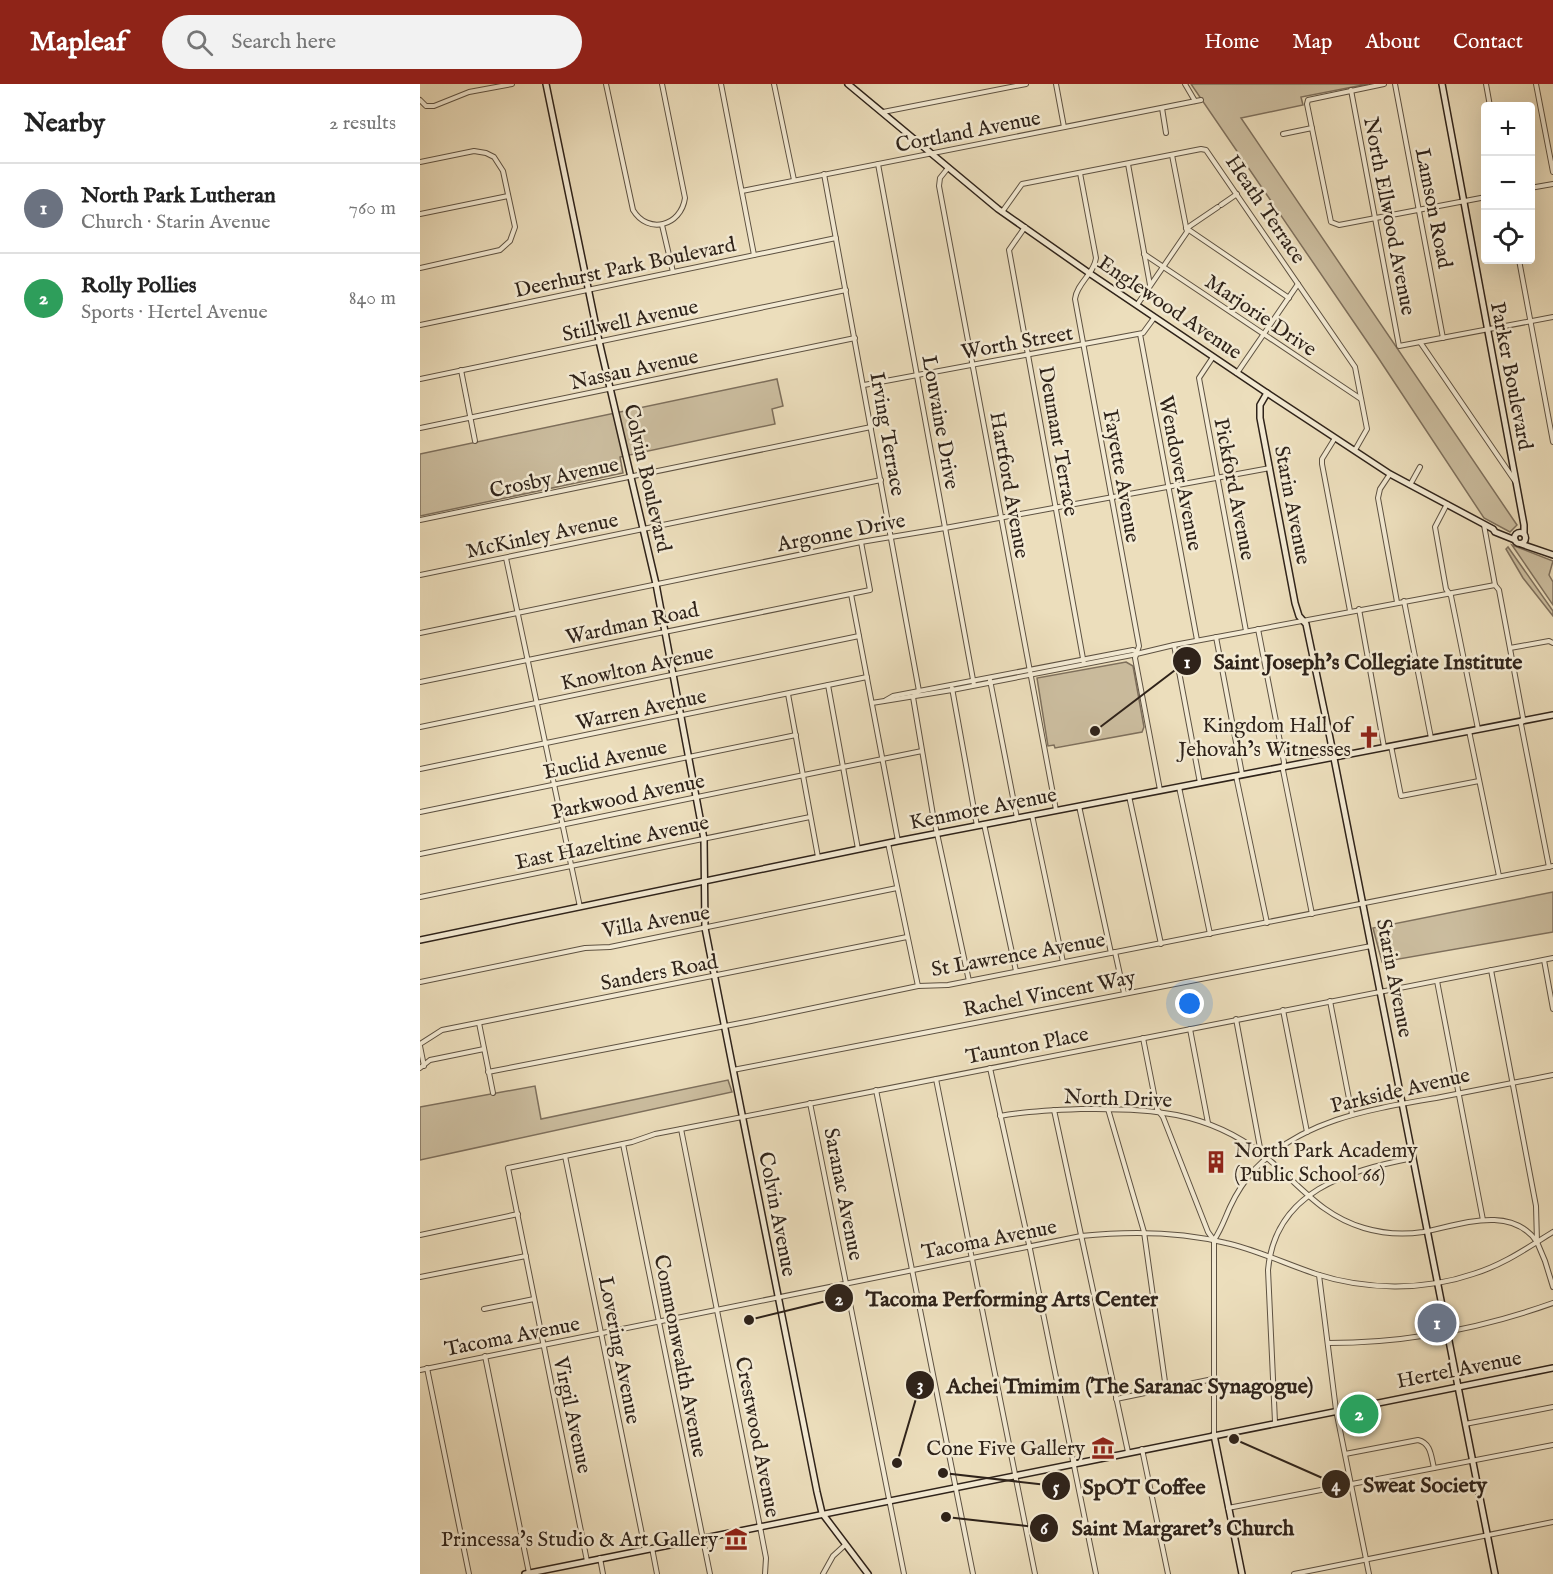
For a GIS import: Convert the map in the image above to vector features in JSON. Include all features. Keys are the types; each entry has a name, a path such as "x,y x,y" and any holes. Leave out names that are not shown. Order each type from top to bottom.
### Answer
{"street":[{"path":"420,100 426,106 434,106 470,92 513,84"},
{"name":"Colvin Boulevard","path":"546,84 599,342 645,529 656,584 704,839 703,881"},
{"path":"606,84 633,210 645,222 662,225 671,222 679,215 685,198 662,84"},
{"path":"721,84 754,255"},
{"path":"774,84 794,180"},
{"name":"Englewood Avenue","path":"848,84 1002,212 1154,318 1390,474 1495,532 1520,537 1534,547 1553,555"},
{"path":"883,112 1026,84"},
{"path":"1056,84 1064,128"},
{"path":"1185,84 1195,101"},
{"path":"1384,84 1310,99 1307,104 1331,222 1339,225 1481,198"},
{"name":"Lamson Road","path":"1395,84 1443,338"},
{"name":"Parker Boulevard","path":"1441,84 1523,522 1520,537"},
{"path":"1486,84 1490,102"},
{"path":"1536,84 1553,172"},
{"name":"North Ellwood Avenue","path":"1351,90 1400,346 1420,342"},
{"name":"Cortland Avenue","path":"742,191 1201,100"},
{"path":"1162,108 1166,133"},
{"path":"1282,134 1312,128"},
{"name":"Heath Terrace","path":"1002,212 1022,184 1201,149 1206,150 1355,367 1367,431 1355,450"},
{"path":"420,162 470,152 486,153 494,157 501,165 514,228 513,237 504,248 495,252 420,268"},
{"path":"1137,306 1187,232 1172,155"},
{"name":"Louvaine Drive","path":"878,164 974,683"},
{"path":"1128,164 1150,286"},
{"name":"Hartford Avenue","path":"948,168 940,178 939,186 1056,810"},
{"name":"Fayette Avenue","path":"1080,173 1096,258 1095,265 1075,295 1139,646 1135,658 1160,790"},
{"name":"Irving Terrace","path":"824,174 919,691"},
{"path":"1535,187 1553,184"},
{"path":"1186,228 1237,194"},
{"path":"420,214 508,196"},
{"path":"662,225 672,272"},
{"name":"Deumant Terrace","path":"1024,227 1009,249 1084,661"},
{"path":"1186,228 1289,298"},
{"name":"Deerhurst Park Boulevard","path":"420,325 836,238"},
{"name":"Marjorie Drive","path":"1144,254 1362,399"},
{"path":"1520,264 1553,442"},
{"path":"1237,373 1298,284"},
{"name":"Stillwell Avenue","path":"420,379 846,291"},
{"path":"1515,482 1420,342 1553,317"},
{"path":"1140,334 1154,318"},
{"name":"Worth Street","path":"864,385 1140,334"},
{"name":"Wendover Avenue","path":"1140,334 1197,640"},
{"name":"Nassau Avenue","path":"420,428 855,338"},
{"name":"Pickford Avenue","path":"1213,357 1199,378 1246,631"},
{"path":"460,370 476,441"},
{"name":"Starin Avenue","path":"1267,393 1260,405 1260,411 1295,603 1299,616 1306,624 1334,757 1495,1574"},
{"name":"Crosby Avenue","path":"420,520 871,427"},
{"path":"1335,438 1323,456 1322,464 1350,611"},
{"path":"1410,485 1420,467"},
{"name":"Argonne Drive","path":"420,633 891,536 1269,468"},
{"path":"1390,474 1380,489 1378,498 1397,602"},
{"name":"McKinley Avenue","path":"420,576 881,480"},
{"path":"1447,504 1435,527 1446,589 1451,596 1478,729"},
{"path":"1484,524 1523,717 1521,724 1551,866"},
{"name":"Wardman Road","path":"420,682 870,590 861,542"},
{"path":"506,558 580,907"},
{"path":"886,700 892,696 974,683 1084,661 1132,655 1197,640 1495,585"},
{"path":"851,594 898,841"},
{"path":"1404,601 1431,738"},
{"path":"1359,609 1401,796 1479,781"},
{"path":"1258,629 1312,914"},
{"name":"Knowlton Avenue","path":"420,727 859,636"},
{"path":"1216,637 1267,923"},
{"path":"1510,648 1543,642 1553,643"},
{"path":"1174,645 1200,783"},
{"name":"Warren Avenue","path":"420,769 867,677"},
{"path":"990,680 1017,818"},
{"path":"828,685 858,849"},
{"path":"872,703 913,697 952,687"},
{"path":"952,687 981,825 1016,972"},
{"path":"913,697 919,691"},
{"path":"788,693 818,857"},
{"path":"913,697 937,833 969,981"},
{"name":"Kenmore Avenue","path":"420,940 937,833 1553,715"},
{"path":"1469,730 1499,876"},
{"name":"Euclid Avenue","path":"420,812 796,735"},
{"name":"Parkwood Avenue","path":"420,855 922,751"},
{"path":"1179,787 1210,934"},
{"path":"1129,796 1161,944"},
{"path":"1080,806 1124,993"},
{"path":"1032,815 1063,962"},
{"name":"East Hazeltine Avenue","path":"420,897 810,817"},
{"path":"888,843 918,986"},
{"name":"St Lawrence Avenue","path":"488,1072 918,986 944,986 1551,866"},
{"name":"Colvin Avenue","path":"703,881 705,928 714,977 822,1513 868,1574"},
{"name":"Villa Avenue","path":"420,982 585,948 610,948 897,888"},
{"name":"Sanders Road","path":"420,1045 442,1030 907,937"},
{"name":"Rachel Vincent Way","path":"732,1070 1372,945"},
{"name":"Taunton Place","path":"508,1168 810,1103 1553,958"},
{"path":"1544,960 1553,1009"},
{"path":"1491,970 1536,1206 1537,1242"},
{"path":"1437,981 1483,1220"},
{"path":"1330,1001 1352,1114"},
{"path":"1283,1011 1307,1132"},
{"path":"1236,1019 1262,1154"},
{"path":"479,1023 492,1094"},
{"path":"1190,1029 1208,1123"},
{"path":"1143,1038 1158,1111 1163,1117 1208,1232 1214,1240"},
{"path":"420,1045 422,1067"},
{"path":"422,1067 430,1060 484,1049"},
{"path":"990,1068 1029,1246 1095,1574"},
{"name":"Parkside Avenue","path":"1242,1574 1214,1435 1214,1240 1247,1178 1267,1158 1307,1132 1352,1114 1553,1075"},
{"path":"936,1079 1035,1574"},
{"path":"876,1090 973,1574"},
{"name":"Saranac Avenue","path":"810,1103 904,1574"},
{"path":"1108,1109 1144,1232 1166,1389"},
{"name":"North Drive","path":"1000,1116 1054,1110 1108,1109 1158,1111 1184,1115 1208,1123 1236,1137 1267,1158"},
{"path":"1054,1110 1128,1452"},
{"name":"Crestwood Avenue","path":"681,1129 760,1526 766,1558 765,1574"},
{"name":"Commonwealth Avenue","path":"624,1144 710,1574"},
{"name":"Lovering Avenue","path":"565,1156 648,1548 657,1574"},
{"path":"1267,1158 1331,1214 1365,1228 1392,1234 1428,1231 1483,1220 1514,1223 1531,1234 1537,1242 1553,1287"},
{"path":"1275,1422 1269,1285 1270,1257 1276,1236 1295,1207 1308,1196 1354,1172 1413,1158"},
{"name":"Virgil Avenue","path":"508,1168 587,1561"},
{"path":"420,1235 518,1214"},
{"name":"Tacoma Avenue","path":"420,1370 1081,1236 1144,1232 1214,1240 1319,1275 1396,1286 1437,1283 1467,1276 1520,1253 1553,1232"},
{"path":"420,1277 526,1256"},
{"path":"1319,1275 1336,1410 1369,1574"},
{"path":"484,1310 534,1299"},
{"path":"1328,1343 1390,1341 1447,1332 1501,1320 1553,1303"},
{"path":"485,1356 527,1574"},
{"path":"427,1368 469,1574"},
{"name":"Hertel Avenue","path":"527,1574 702,1537 1553,1368"},
{"path":"1116,1399 1213,1379"},
{"path":"1465,1424 1553,1407"},
{"path":"1345,1454 1418,1440 1425,1442 1429,1447 1434,1468"},
{"path":"1228,1508 1553,1445"},
{"path":"1142,1449 1168,1574"},
{"path":"1294,1574 1553,1522"},
{"path":"823,1574 833,1556 845,1545"},
{"path":"600,1558 603,1574"}],"shaded area":[{"path":"1191,84 1368,84 1301,97 1303,105 1241,118 1517,525 1510,532 1484,518 1377,356"},
{"path":"777,379 783,406 772,409 775,424 620,457 623,473 420,516 420,454"},
{"path":"1512,545 1553,561 1549,575 1553,582 1553,605"},
{"path":"1508,547 1553,611 1553,616 1523,578 1506,549"},
{"path":"1126,662 1133,666 1144,727 1142,732 1055,748 1054,745 1048,746 1037,678"},
{"path":"1553,892 1553,932 1382,962 1373,928"},
{"path":"728,1080 732,1092 420,1160 420,1107 535,1086 541,1119"}],"place":[{"name":"Saint Joseph's Collegiate Institute","path":"1095,731"},
{"name":"Kingdom Hall of Jehovah’s Witnesses","path":"1369,737"},
{"name":"North Park Academy (Public School 66)","path":"1216,1162"},
{"name":"Tacoma Performing Arts Center","path":"749,1320"},
{"name":"North Park Lutheran","path":"1437,1323"},
{"name":"Rolly Pollies","path":"1359,1414"},
{"name":"Sweat Society","path":"1234,1439"},
{"name":"Cone Five Gallery","path":"1103,1448"},
{"name":"Achei Tmimim (The Saranac Synagogue)","path":"897,1463"},
{"name":"SpOT Coffee","path":"943,1473"},
{"name":"Saint Margaret's Church","path":"946,1517"},
{"name":"Princessa's Studio & Art Gallery","path":"736,1539"}]}
